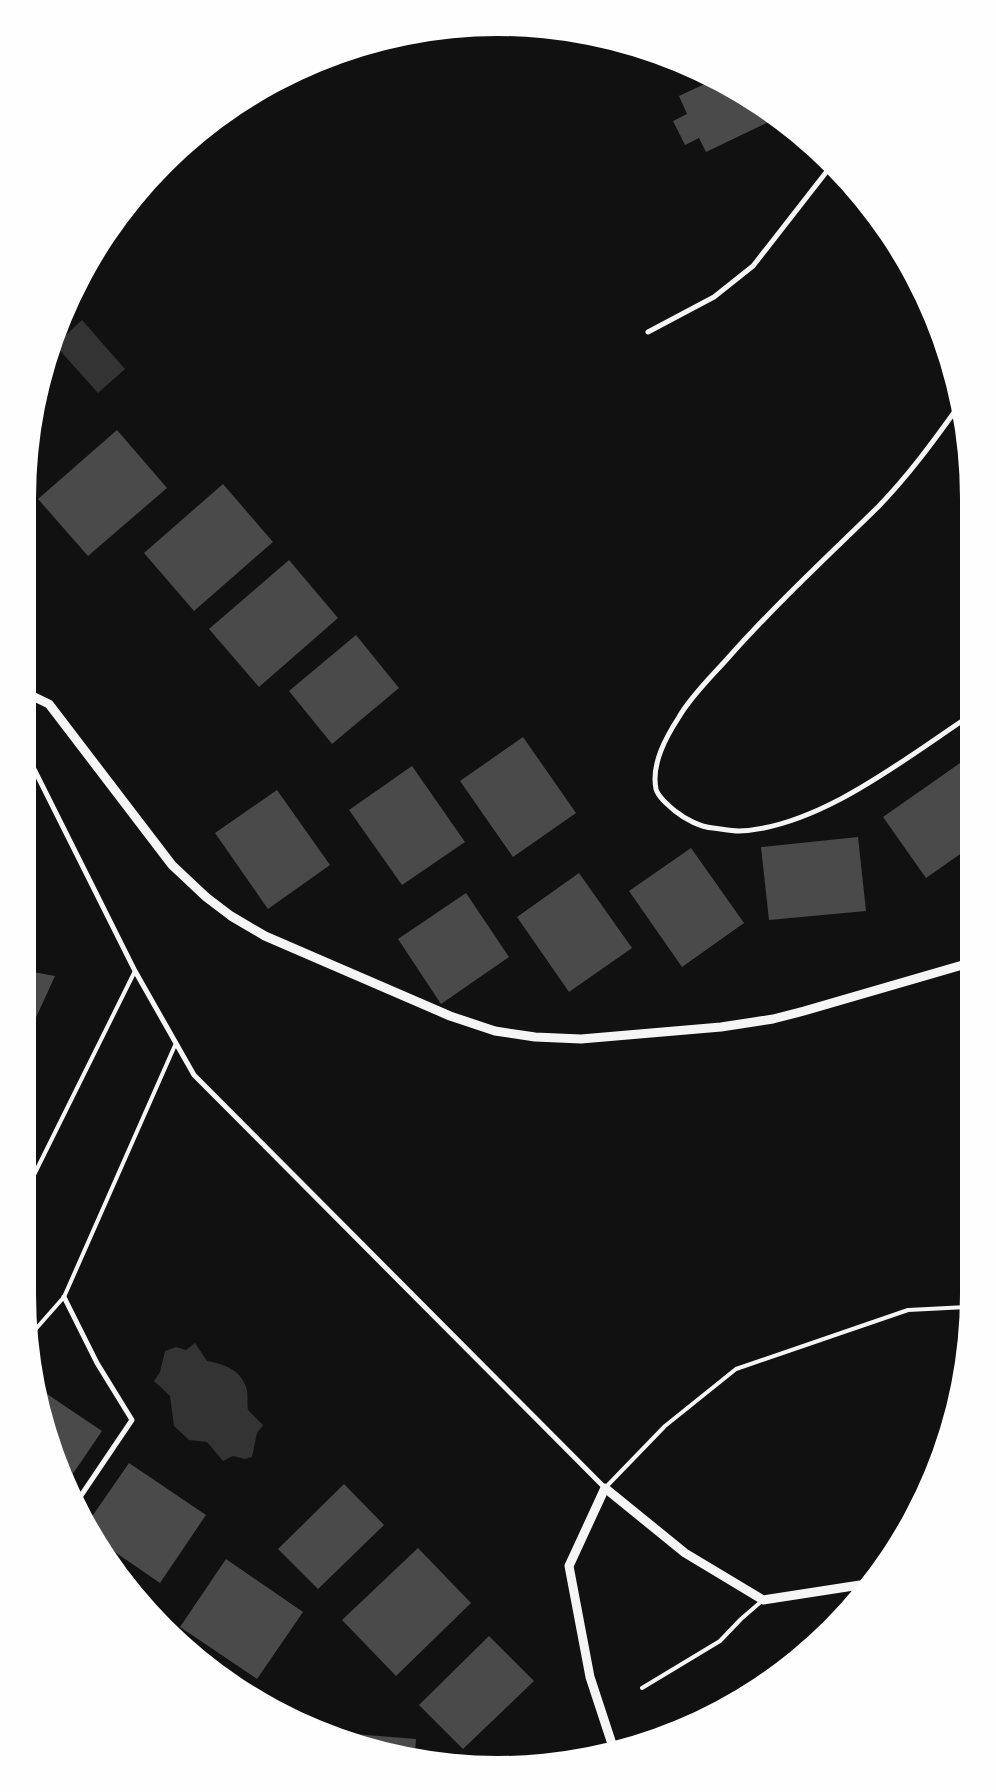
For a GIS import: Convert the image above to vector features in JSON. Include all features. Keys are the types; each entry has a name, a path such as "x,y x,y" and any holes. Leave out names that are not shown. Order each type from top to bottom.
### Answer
{"street":[{"path":"648,332 714,297 753,266 826,172"},
{"path":"952,415 926,451 879,505 765,617 708,680 679,716 660,755 655,773 656,791 667,804 682,816 707,828 738,831 773,826 817,810 866,784 960,724"},
{"path":"36,698 49,704 172,865 206,897 225,911 273,939 450,1016 495,1031 535,1037 581,1040 721,1027 772,1019 838,1002 960,966"},
{"path":"36,781 135,971 194,1075 604,1488 685,1553 764,1600 855,1586"},
{"path":"64,1297 97,1363 132,1420 82,1495"},
{"path":"604,1488 569,1566 590,1677 611,1742"}],"lane":[{"path":"36,1171 135,971"},
{"path":"37,1327 64,1297 176,1042"},
{"path":"604,1488 664,1426 736,1369 908,1310 960,1307"},
{"path":"642,1688 720,1641 740,1619 764,1600"}],"shaded area":[{"path":"82,320 125,369 98,393 61,351 66,334"},
{"path":"195,1343 207,1361 232,1369 245,1383 248,1410 263,1425 257,1433 252,1457 245,1459 233,1456 223,1461 207,1442 189,1440 174,1426 170,1396 154,1381 160,1372 165,1351 176,1347 186,1350"}],"building":[{"path":"703,85 729,98 767,123 706,152 699,138 685,145 673,121 687,114 679,96"},
{"path":"117,430 167,488 88,556 38,499"},
{"path":"223,484 273,542 194,611 144,553"},
{"path":"289,560 338,618 259,687 209,629"},
{"path":"356,635 399,688 332,744 289,691"},
{"path":"523,737 576,813 513,857 460,781"},
{"path":"960,763 960,854 926,878 883,817"},
{"path":"412,766 465,842 402,885 349,810"},
{"path":"277,790 330,865 268,909 215,833"},
{"path":"858,837 866,911 769,920 761,847"},
{"path":"691,848 744,923 682,967 629,891"},
{"path":"579,873 632,948 569,992 517,917"},
{"path":"466,893 509,957 441,1004 398,939"},
{"path":"36,972 55,976 36,1018"},
{"path":"47,1394 102,1431 73,1474 52,1414"},
{"path":"129,1463 206,1515 160,1583 115,1552 93,1515"},
{"path":"344,1484 384,1525 318,1589 278,1549"},
{"path":"418,1548 471,1603 396,1676 342,1620"},
{"path":"226,1559 303,1612 257,1679 180,1627"},
{"path":"489,1636 534,1681 463,1749 419,1705"},
{"path":"361,1735 416,1739 415,1748"}]}
